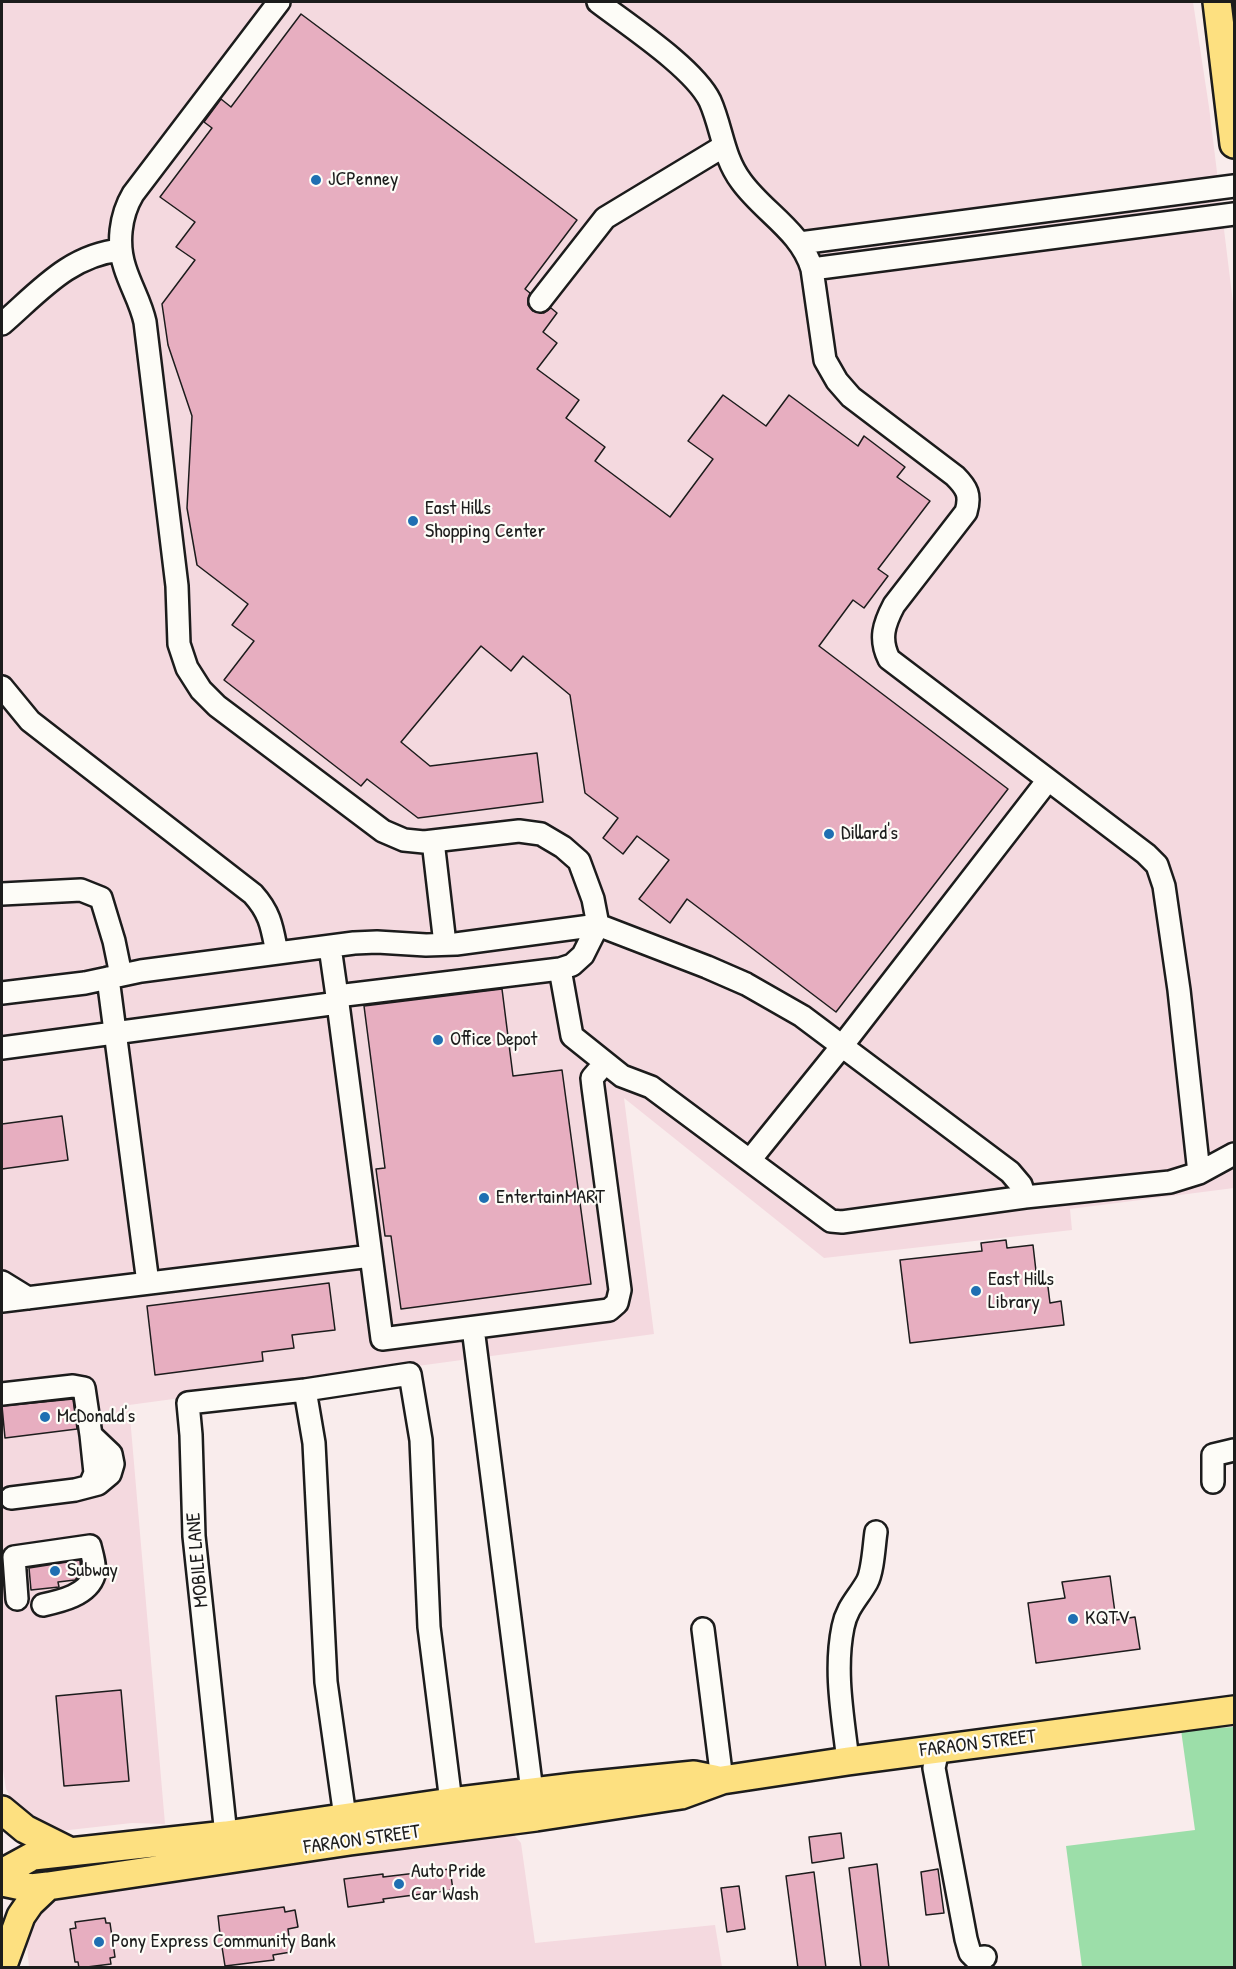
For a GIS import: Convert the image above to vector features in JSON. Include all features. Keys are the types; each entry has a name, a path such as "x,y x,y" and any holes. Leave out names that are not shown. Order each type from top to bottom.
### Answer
{"main road":[{"path":"1217,2 1231,92 1234,144"},
{"name":"FARAON STREET","path":"2,1873 33,1856 226,1835 451,1802 534,1805 681,1795 722,1780 1234,1710"},
{"name":"FARAON STREET","path":"2,1882 31,1888 48,1886 361,1839 534,1805"},
{"path":"2,1810 25,1829 70,1852"},
{"path":"2,1968 21,1916 30,1903 48,1886"}],"street":[{"path":"2,1048 560,969 572,965 583,956 598,925 593,899 579,861 563,847 541,834 519,831 433,841 404,840 383,831 217,706 201,690 188,668 179,644 177,586 145,322 142,308 125,269 121,250 122,224 125,208 133,194 279,2"},
{"path":"598,2 675,61 699,83 710,101 728,161 742,183 800,243 808,256 812,269 825,360 837,381 851,397 955,476 966,487 970,500 966,512 894,605 886,620 883,634 884,649 889,659 1146,854 1157,865 1164,886 1179,990 1198,1173"},
{"path":"540,301 605,218 724,146"},
{"path":"800,243 1234,186"},
{"path":"812,269 1234,214"},
{"path":"2,324 64,270 102,252 121,250"},
{"path":"2,687 30,721 253,894 265,907 271,920 277,953"},
{"path":"750,1160 842,1046 1048,780"},
{"path":"433,841 445,944"},
{"path":"2,894 81,890 101,898 114,941 116,1033 148,1283"},
{"path":"2,993 63,986 141,971 330,946 377,942 445,944 598,925 746,984 802,1016 1010,1172 1021,1185 1025,1197"},
{"path":"330,946 382,1339 609,1310 617,1303 620,1290 592,1087 592,1077 605,1063"},
{"path":"560,969 572,1036 622,1076 651,1087 831,1221 842,1222 1025,1197 1170,1182 1198,1173 1234,1154"},
{"path":"2,1300 371,1256"},
{"path":"2,1282 28,1298"},
{"path":"473,1328 534,1805"},
{"name":"MOBILE LANE","path":"226,1835 194,1536 188,1402 305,1390 410,1374 421,1440 429,1627 451,1802"},
{"path":"2,1394 73,1386 84,1388 91,1435 111,1454 113,1464 110,1474 98,1484 11,1498"},
{"path":"305,1390 314,1443 326,1682 345,1817"},
{"path":"1213,1482 1213,1455 1234,1450"},
{"path":"848,1761 840,1697 839,1665 843,1626 851,1605 868,1581 876,1532"},
{"path":"17,1599 14,1557 90,1546 95,1573 88,1587 64,1600 43,1605"},
{"path":"703,1629 722,1780"},
{"path":"938,1749 934,1768 966,1939 970,1953 975,1958 985,1958"}],"shaded area":[{"name":"East Hills Shopping Center","path":"2,2 1193,2 1209,107 1234,311 1234,1188 1070,1209 1072,1230 824,1258 624,1098 654,1334 129,1405 165,1824 132,1823 51,1832 15,1806 6,1789 2,1763"},
{"path":"501,1833 514,1835 521,1843 535,1943 715,1925 722,1967 29,1967 26,1935 46,1892"}],"green space":[{"path":"1234,1727 1234,1967 1082,1967 1066,1846 1195,1830 1181,1730"}],"building":[{"name":"East Hills Shopping Center","path":"301,14 577,220 525,289 530,293 528,305 533,311 544,313 551,308 557,313 543,332 557,343 537,369 579,400 566,418 605,447 595,461 670,517 713,459 688,441 723,395 766,426 789,395 858,446 864,436 905,467 897,477 930,501 878,569 888,576 864,608 853,600 819,646 1008,789 836,1012 687,899 670,923 639,899 669,860 637,836 623,854 603,838 618,818 585,793 570,695 523,656 511,671 481,646 401,742 430,766 537,753 543,802 418,818 367,779 361,786 224,680 254,641 232,625 248,604 197,565 187,508 192,416 168,345 162,304 195,260 176,247 195,222 160,197 212,128 204,122 221,99 231,107"},
{"name":"EntertainMART","path":"502,989 513,1076 562,1070 591,1284 401,1309 391,1236 385,1236 376,1169 385,1168 364,1006"},
{"path":"62,1116 68,1160 2,1169 2,1124"},
{"name":"East Hills Library","path":"1006,1240 1007,1248 1033,1245 1037,1280 1047,1279 1050,1303 1061,1301 1064,1325 910,1343 900,1260 982,1251 981,1243"},
{"path":"329,1283 335,1330 292,1335 294,1348 262,1352 263,1361 155,1375 147,1306"},
{"name":"McDonald's","path":"73,1399 77,1429 5,1438 2,1406"},
{"name":"Subway","path":"80,1560 81,1573 75,1580 58,1582 59,1587 31,1590 29,1568"},
{"name":"KQTV","path":"1110,1576 1116,1620 1135,1617 1140,1649 1036,1663 1028,1603 1065,1598 1062,1582"},
{"path":"121,1690 129,1781 64,1786 56,1696"},
{"path":"841,1833 844,1858 812,1863 809,1837"},
{"path":"877,1864 889,1968 861,1968 849,1868"},
{"name":"Auto Pride Car Wash","path":"450,1869 453,1890 383,1899 384,1902 348,1907 344,1879"},
{"path":"938,1869 944,1913 926,1915 921,1872"},
{"path":"814,1872 826,1968 798,1968 786,1876"},
{"path":"739,1886 745,1929 727,1932 721,1888"},
{"path":"284,1907 285,1912 295,1910 298,1927 288,1929 291,1952 273,1955 274,1960 225,1966 222,1947 217,1947 215,1935 220,1934 218,1916"},
{"name":"Pony Express Community Bank","path":"105,1918 106,1923 110,1923 115,1957 110,1958 111,1964 79,1968 78,1962 75,1962 70,1929 76,1928 75,1922"}],"place":[{"name":"JCPenney","path":"316,180"},
{"name":"East Hills Shopping Center","path":"413,521"},
{"name":"Dillard's","path":"829,834"},
{"name":"Office Depot","path":"438,1040"},
{"name":"EntertainMART","path":"484,1198"},
{"name":"East Hills Library","path":"976,1291"},
{"name":"McDonald's","path":"45,1417"},
{"name":"Subway","path":"55,1571"},
{"name":"KQTV","path":"1073,1619"},
{"name":"Auto Pride Car Wash","path":"399,1884"},
{"name":"Pony Express Community Bank","path":"99,1942"}]}
